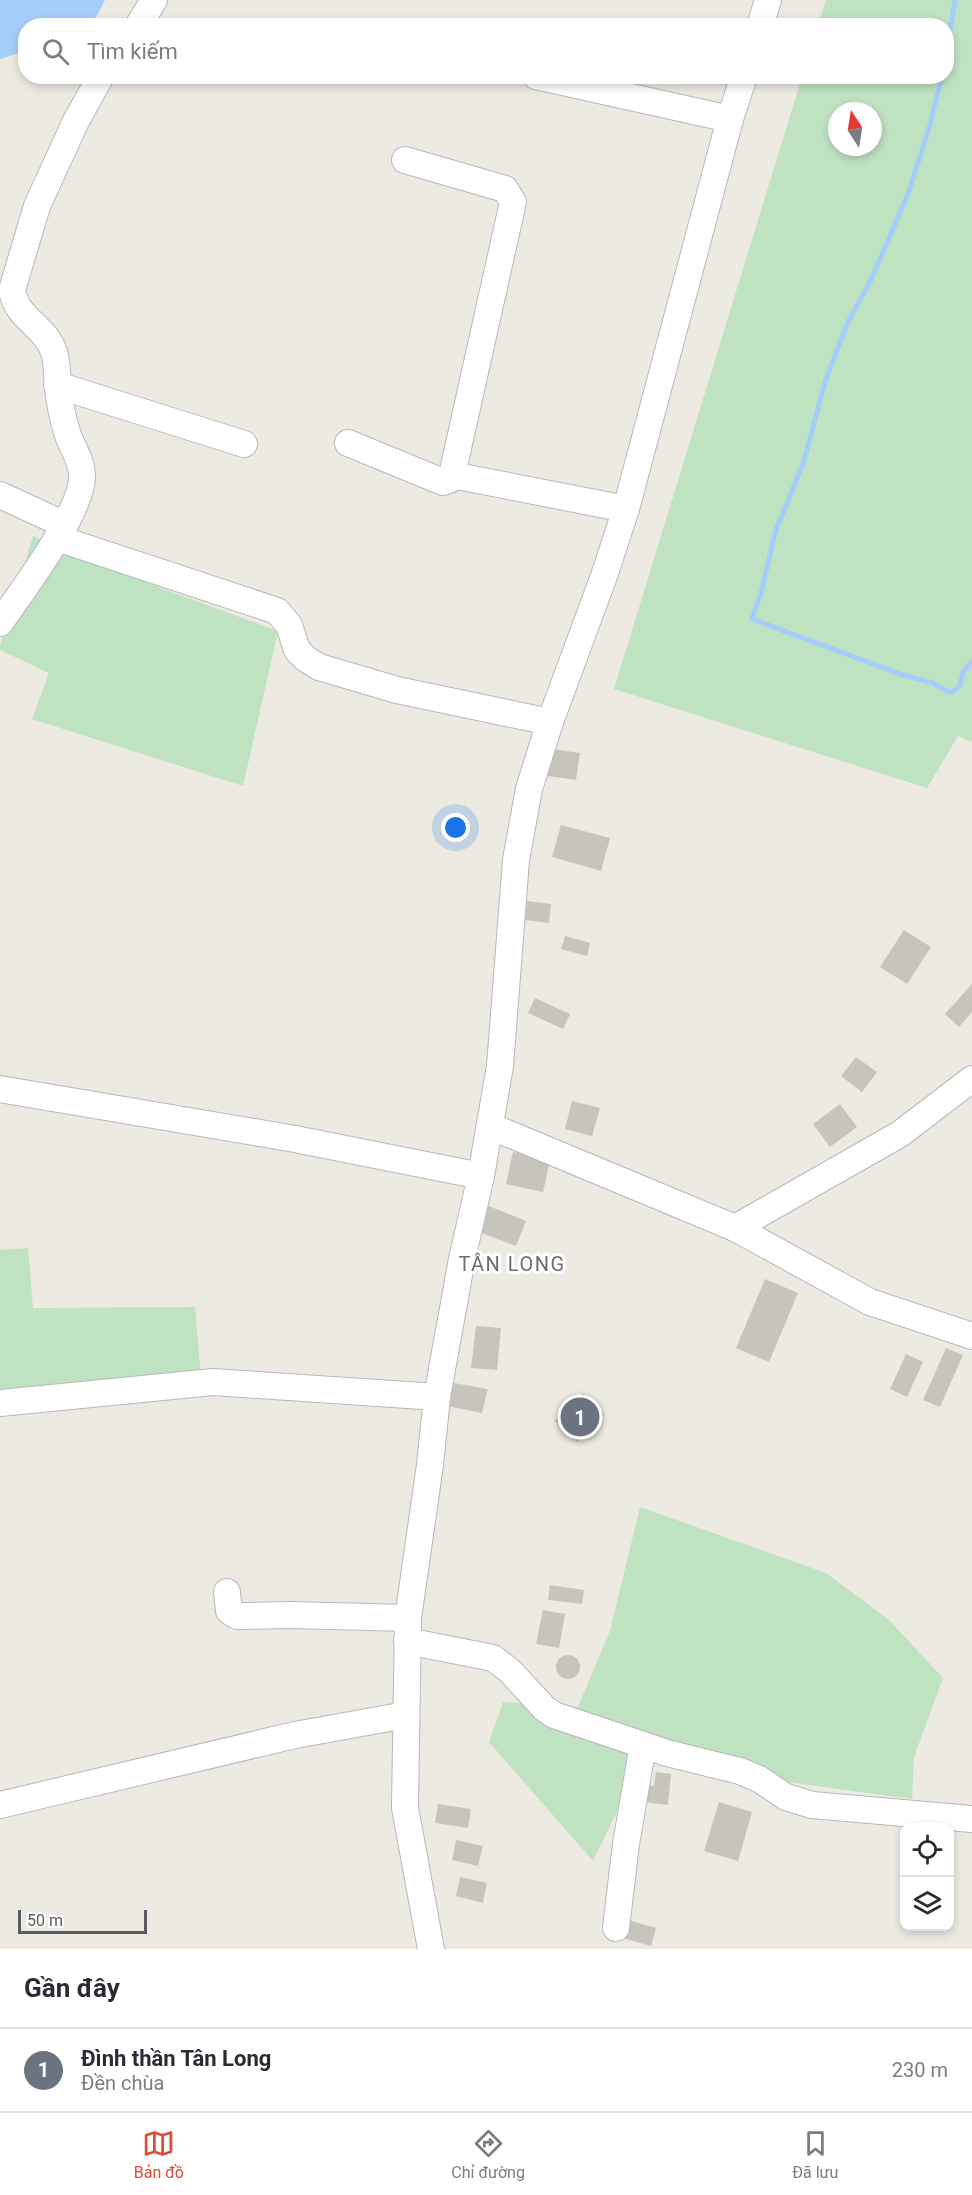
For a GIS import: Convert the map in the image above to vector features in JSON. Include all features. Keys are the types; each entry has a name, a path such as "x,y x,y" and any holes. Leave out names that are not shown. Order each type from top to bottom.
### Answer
{"street":[{"path":"143,18 154,0"},
{"path":"762,18 768,0"},
{"path":"0,623 61,531 81,489 80,462 65,424 57,385 55,354 48,339 19,310 14,302 12,290 38,206 76,121 97,84"},
{"path":"572,84 730,119"},
{"path":"431,1949 405,1808 408,1629 437,1397 462,1259 481,1176 500,1066 516,860 529,789 550,722 626,509 730,119 741,84"},
{"path":"348,443 443,482 449,480 452,475 513,202 506,189 405,160"},
{"path":"57,385 244,444"},
{"path":"452,475 626,509"},
{"path":"0,495 61,531 277,611 289,625 297,650 319,667 397,690 550,722"},
{"path":"735,1228 900,1134 972,1079"},
{"path":"0,1089 295,1139 481,1176"},
{"path":"490,1126 735,1228 870,1302 972,1336"},
{"path":"0,1403 213,1382 437,1397"},
{"path":"227,1592 229,1611 237,1616 291,1615 408,1629 493,1658 510,1671 544,1708 554,1715 667,1753 740,1771 759,1779 786,1797 812,1805 972,1819"},
{"path":"0,1805 295,1735 406,1715"},
{"path":"616,1928 626,1844 643,1745"}],"green space":[{"path":"826,0 972,0 972,742 958,736 927,788 614,689 800,84 954,84 954,18 820,18"},
{"path":"33,536 158,587 278,631 243,786 32,719 49,673 0,650 0,645"},
{"path":"28,1248 33,1308 195,1307 201,1377 0,1397 0,1250"},
{"path":"640,1507 826,1573 889,1620 943,1678 914,1757 912,1799 641,1762 593,1861 489,1742 503,1702 578,1707 610,1631"}],"water":[{"path":"0,0 105,0 96,18 18,18 18,53 0,59"}],"building":[{"path":"552,749 580,753 576,780 548,776"},
{"path":"561,825 610,838 601,871 552,857"},
{"path":"527,901 551,904 549,923 525,920"},
{"path":"904,930 931,947 907,984 880,967"},
{"path":"565,936 590,943 587,956 561,949"},
{"path":"972,984 972,1012 959,1027 945,1014"},
{"path":"535,998 570,1014 563,1029 528,1013"},
{"path":"856,1057 877,1072 862,1092 841,1076"},
{"path":"572,1101 600,1108 592,1136 565,1129"},
{"path":"840,1104 857,1127 830,1147 813,1124"},
{"path":"513,1152 550,1160 543,1192 506,1184"},
{"path":"486,1205 526,1221 516,1246 476,1231"},
{"path":"765,1279 798,1293 769,1362 736,1348"},
{"path":"476,1326 501,1328 497,1370 471,1368"},
{"path":"946,1348 963,1355 940,1407 923,1400"},
{"path":"906,1354 923,1362 907,1397 890,1389"},
{"path":"454,1383 488,1389 482,1413 447,1406"},
{"path":"582,1393 604,1414 577,1442 555,1421"},
{"path":"550,1585 584,1590 582,1604 548,1600"},
{"path":"543,1610 565,1614 559,1648 536,1644"},
{"path":"568,1655 577,1658 580,1667 577,1676 568,1679 559,1676 556,1667 559,1658"},
{"path":"656,1772 671,1774 668,1805 643,1802 645,1785 654,1786"},
{"path":"719,1802 752,1812 738,1861 704,1851"},
{"path":"438,1804 471,1809 468,1828 435,1823"},
{"path":"456,1840 483,1846 478,1866 452,1860"},
{"path":"460,1877 487,1883 483,1903 456,1896"},
{"path":"614,1916 656,1928 651,1946 609,1934"}],"waterway":[{"path":"952,18 955,0"},
{"path":"940,84 908,194 871,280 848,322 826,379 803,464 776,530 761,593 752,619 900,674 933,683 948,692 960,686 963,672 972,661"}],"place":[{"name":"Đình thần Tân Long","path":"580,1417"}],"district":[{"name":"TÂN LONG","path":"512,1264"}]}
